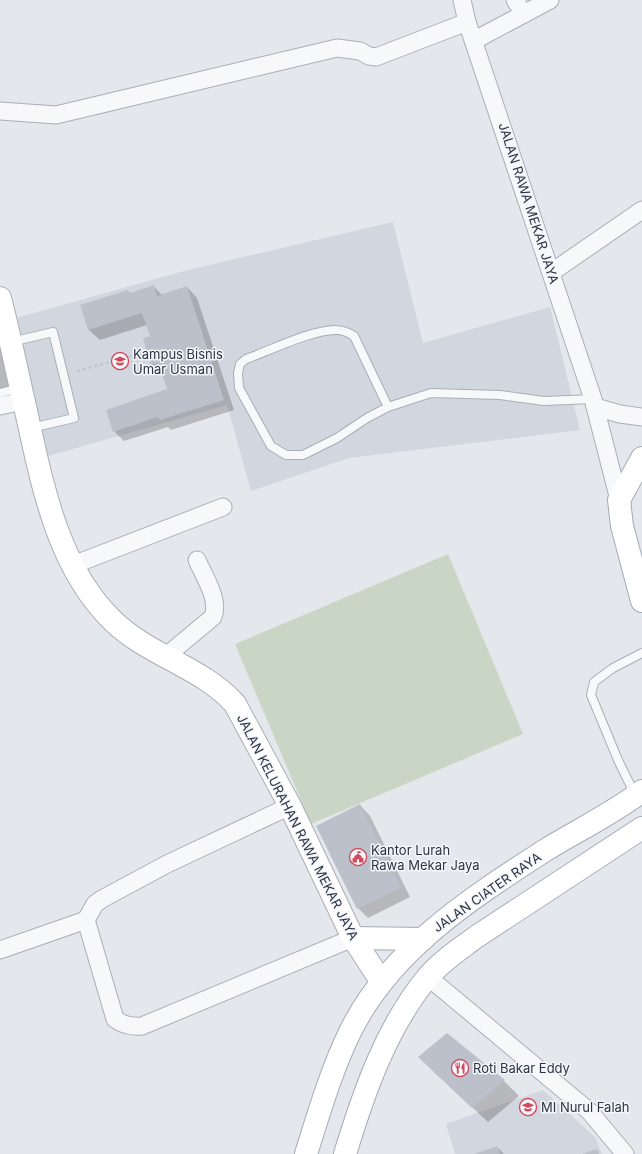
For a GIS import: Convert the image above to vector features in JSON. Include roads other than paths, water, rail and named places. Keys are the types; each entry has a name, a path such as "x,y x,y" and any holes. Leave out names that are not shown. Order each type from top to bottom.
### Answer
{"main road":[{"name":"JALAN KELURAHAN RAWA MEKAR JAYA","path":"0,298 48,503 73,565 94,599 113,621 138,641 165,658 209,680 224,691 235,704 290,806 353,938 381,981"},
{"path":"642,458 619,500 622,526 642,601"},
{"name":"JALAN CIATER RAYA","path":"306,1154 331,1076 350,1031 381,981 423,939 451,914 532,859 639,793"},
{"path":"345,1154 382,1053 398,1019 428,977 452,955 476,937 642,829"},
{"path":"353,938 423,939"}],"street":[{"name":"JALAN RAWA MEKAR JAYA","path":"462,0 467,22 475,40 594,403 619,500"},
{"path":"475,40 519,7 550,0"},
{"path":"0,111 56,115 337,48 360,51 369,56 376,57 467,22"},
{"path":"552,272 642,210"},
{"path":"0,406 22,395"},
{"path":"594,403 620,414 642,417"},
{"path":"73,565 223,507"},
{"path":"165,658 212,617 215,611 214,602 197,560"},
{"path":"0,950 86,920 95,904 102,899 167,864 290,806"},
{"path":"86,920 116,1019 120,1023 135,1027 142,1026 353,938"},
{"path":"428,977 589,1111 625,1154"}],"lane":[{"path":"388,407 354,336 347,332 336,330 318,332 246,359 240,364 238,373 239,388 270,446 286,455 303,455 337,438 388,407 431,393 500,395 544,401 594,403"},
{"path":"10,342 53,332 74,418 30,428"},
{"path":"0,393 22,395"},
{"path":"639,793 618,760 591,695 594,682 613,668 642,653"}],"place":[{"name":"Kampus Bisnis Umar Usman","path":"120,361"},
{"name":"Kantor Lurah Rawa Mekar Jaya","path":"358,857"},
{"name":"Roti Bakar Eddy","path":"460,1068"},
{"name":"MI Nurul Falah","path":"528,1107"}]}
